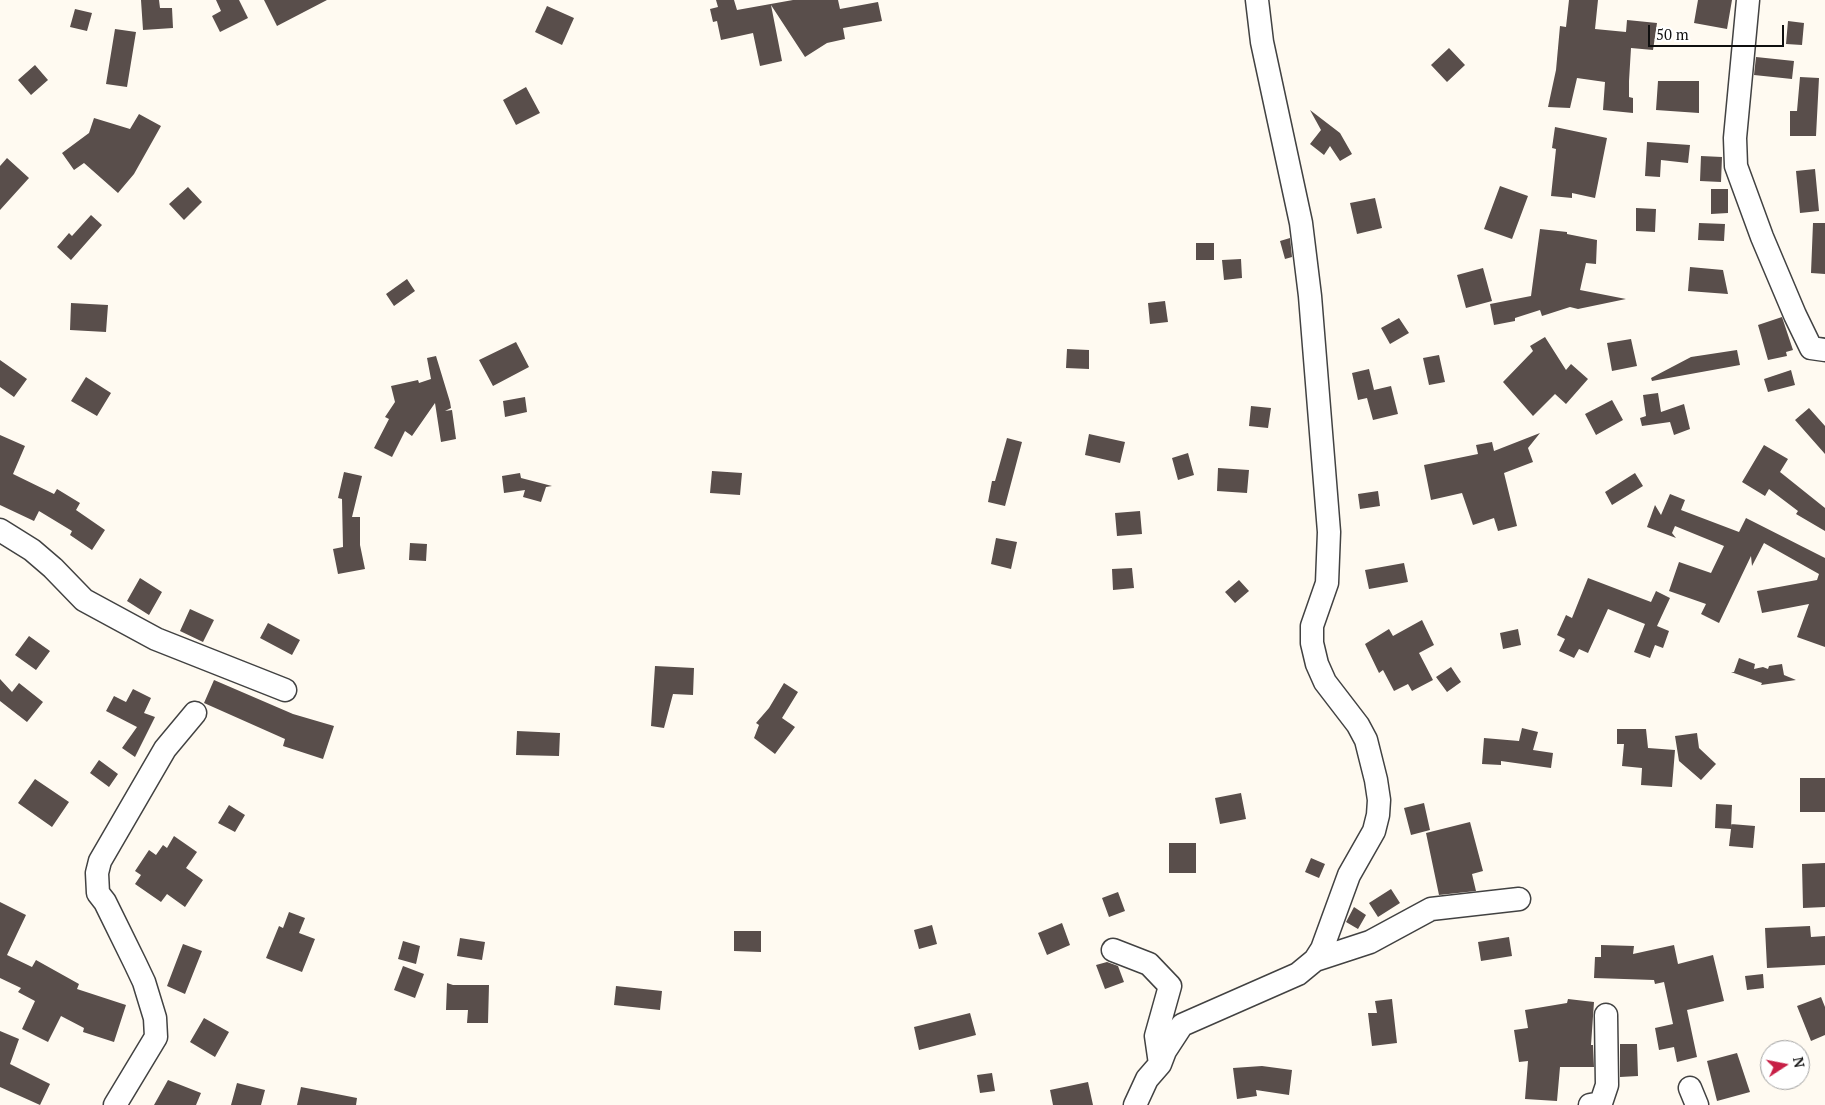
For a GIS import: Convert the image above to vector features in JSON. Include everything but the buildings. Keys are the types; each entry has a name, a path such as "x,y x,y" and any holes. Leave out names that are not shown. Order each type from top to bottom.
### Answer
{"street":[{"path":"1135,1105 1147,1079 1160,1064 1165,1051 1182,1026 1298,974 1315,960 1322,949 1350,875 1374,831 1379,800 1372,759 1366,740 1358,725 1325,682 1317,664 1312,643 1312,626 1316,608 1322,599 1327,583 1329,532 1309,288 1300,223 1262,42 1257,0"},
{"path":"1748,0 1736,138 1736,166 1762,237 1795,315 1811,348 1825,350"},
{"path":"0,530 32,550 53,568 84,600 92,605 156,639 285,690"},
{"path":"115,1105 156,1037 155,1018 136,962 106,902 98,894 96,873 100,861 165,749 196,712"},
{"path":"1315,960 1370,942 1431,909 1518,899"},
{"path":"1113,950 1149,964 1170,986 1156,1036 1160,1064"},
{"path":"1590,1105 1601,1103 1606,1085 1606,1015"}]}
